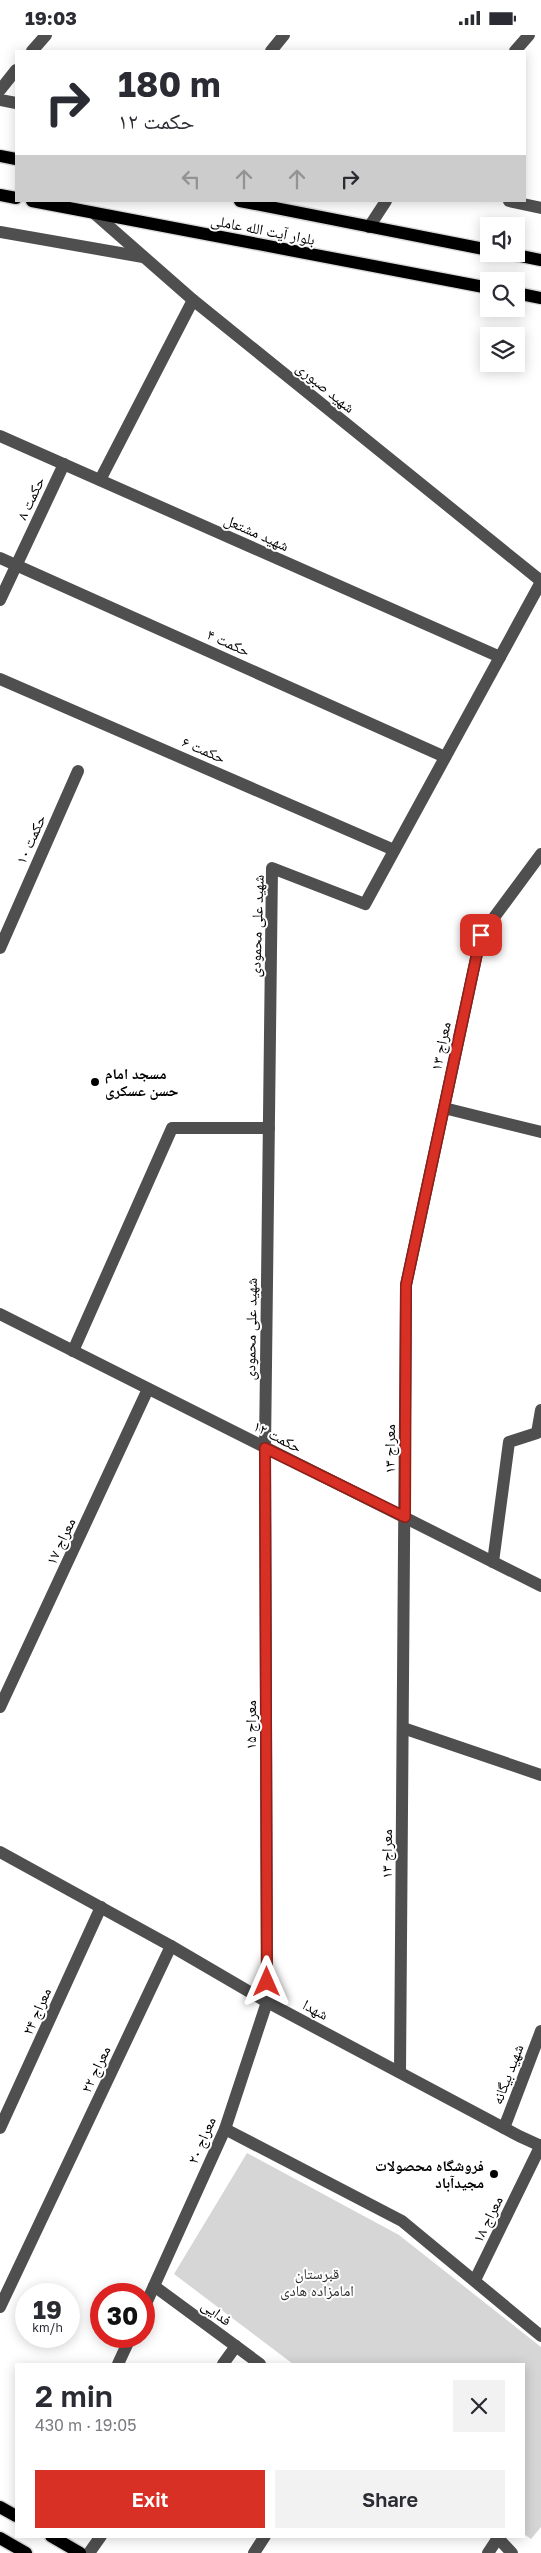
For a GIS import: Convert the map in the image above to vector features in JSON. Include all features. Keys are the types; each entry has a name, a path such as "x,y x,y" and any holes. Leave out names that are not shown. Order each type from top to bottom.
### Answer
{"main road":[{"path":"0,156 15,159"},
{"path":"0,195 15,198"},
{"name":"بلوار آیت‌ الله عاملی","path":"37,202 480,286"},
{"name":"بلوار آیت‌ الله عاملی","path":"245,202 480,248"},
{"path":"525,256 541,259"},
{"path":"525,295 541,298"},
{"path":"0,2507 15,2515"},
{"path":"0,2538 26,2553"},
{"path":"54,2538 80,2553"}],"street":[{"path":"33,50 46,35"},
{"path":"272,50 284,35"},
{"path":"516,50 529,35"},
{"path":"0,90 15,71"},
{"path":"0,100 15,103"},
{"path":"369,227 385,202"},
{"path":"514,202 541,208"},
{"name":"شهید صبوری","path":"95,214 194,301 541,582"},
{"path":"0,232 144,257"},
{"path":"100,480 194,301"},
{"name":"شهید مشتعل","path":"0,436 500,657"},
{"name":"حکمت ۸","path":"0,600 64,464"},
{"name":"حکمت ۴","path":"0,558 445,757"},
{"name":"شهید علی محمودی","path":"265,1448 272,868 364,904 541,582"},
{"name":"حکمت ۶","path":"0,679 394,850"},
{"name":"حکمت ۱۰","path":"0,948 78,771"},
{"name":"معراج ۱۳","path":"400,2072 406,1285 481,935 541,854"},
{"path":"444,1108 541,1132"},
{"path":"74,1351 172,1128 268,1127"},
{"name":"حکمت ۱۲","path":"0,1315 541,1586"},
{"name":"معراج ۱۷","path":"0,1707 148,1389"},
{"path":"493,1561 509,1442 539,1433 541,1410"},
{"name":"معراج ۱۵","path":"265,1448 267,2002"},
{"path":"403,1727 541,1775"},
{"name":"شهدا","path":"0,1852 101,1907 267,2002 504,2128 541,2145"},
{"name":"معراج ۲۴","path":"0,2128 101,1907"},
{"name":"معراج ۲۲","path":"0,2307 170,1946"},
{"name":"معراج ۲۰","path":"155,2284 225,2129 267,2002"},
{"name":"شهید بیگانه","path":"504,2128 541,2031"},
{"path":"225,2129 402,2221 541,2336"},
{"name":"معراج ۱۸","path":"475,2280 541,2145"},
{"name":"فدایی","path":"155,2287 259,2363"},
{"path":"224,2363 236,2346"},
{"path":"118,2363 125,2348"},
{"path":"90,2553 100,2538"},
{"path":"254,2553 264,2538"},
{"path":"488,2553 496,2538"},
{"path":"498,2538 512,2553"}],"green space":[{"name":"قبرستان امامزاده هادی","path":"247,2153 399,2235 541,2347 541,2527 531,2539 525,2535 525,2363 292,2363 174,2274"}],"place":[{"name":"مسجد امام حسن عسکری","path":"95,1082"},
{"name":"فروشگاه محصولات مجیدآباد","path":"494,2174"}],"route":[{"path":"267,1982 265,1448 405,1517 406,1285 481,935"}]}
